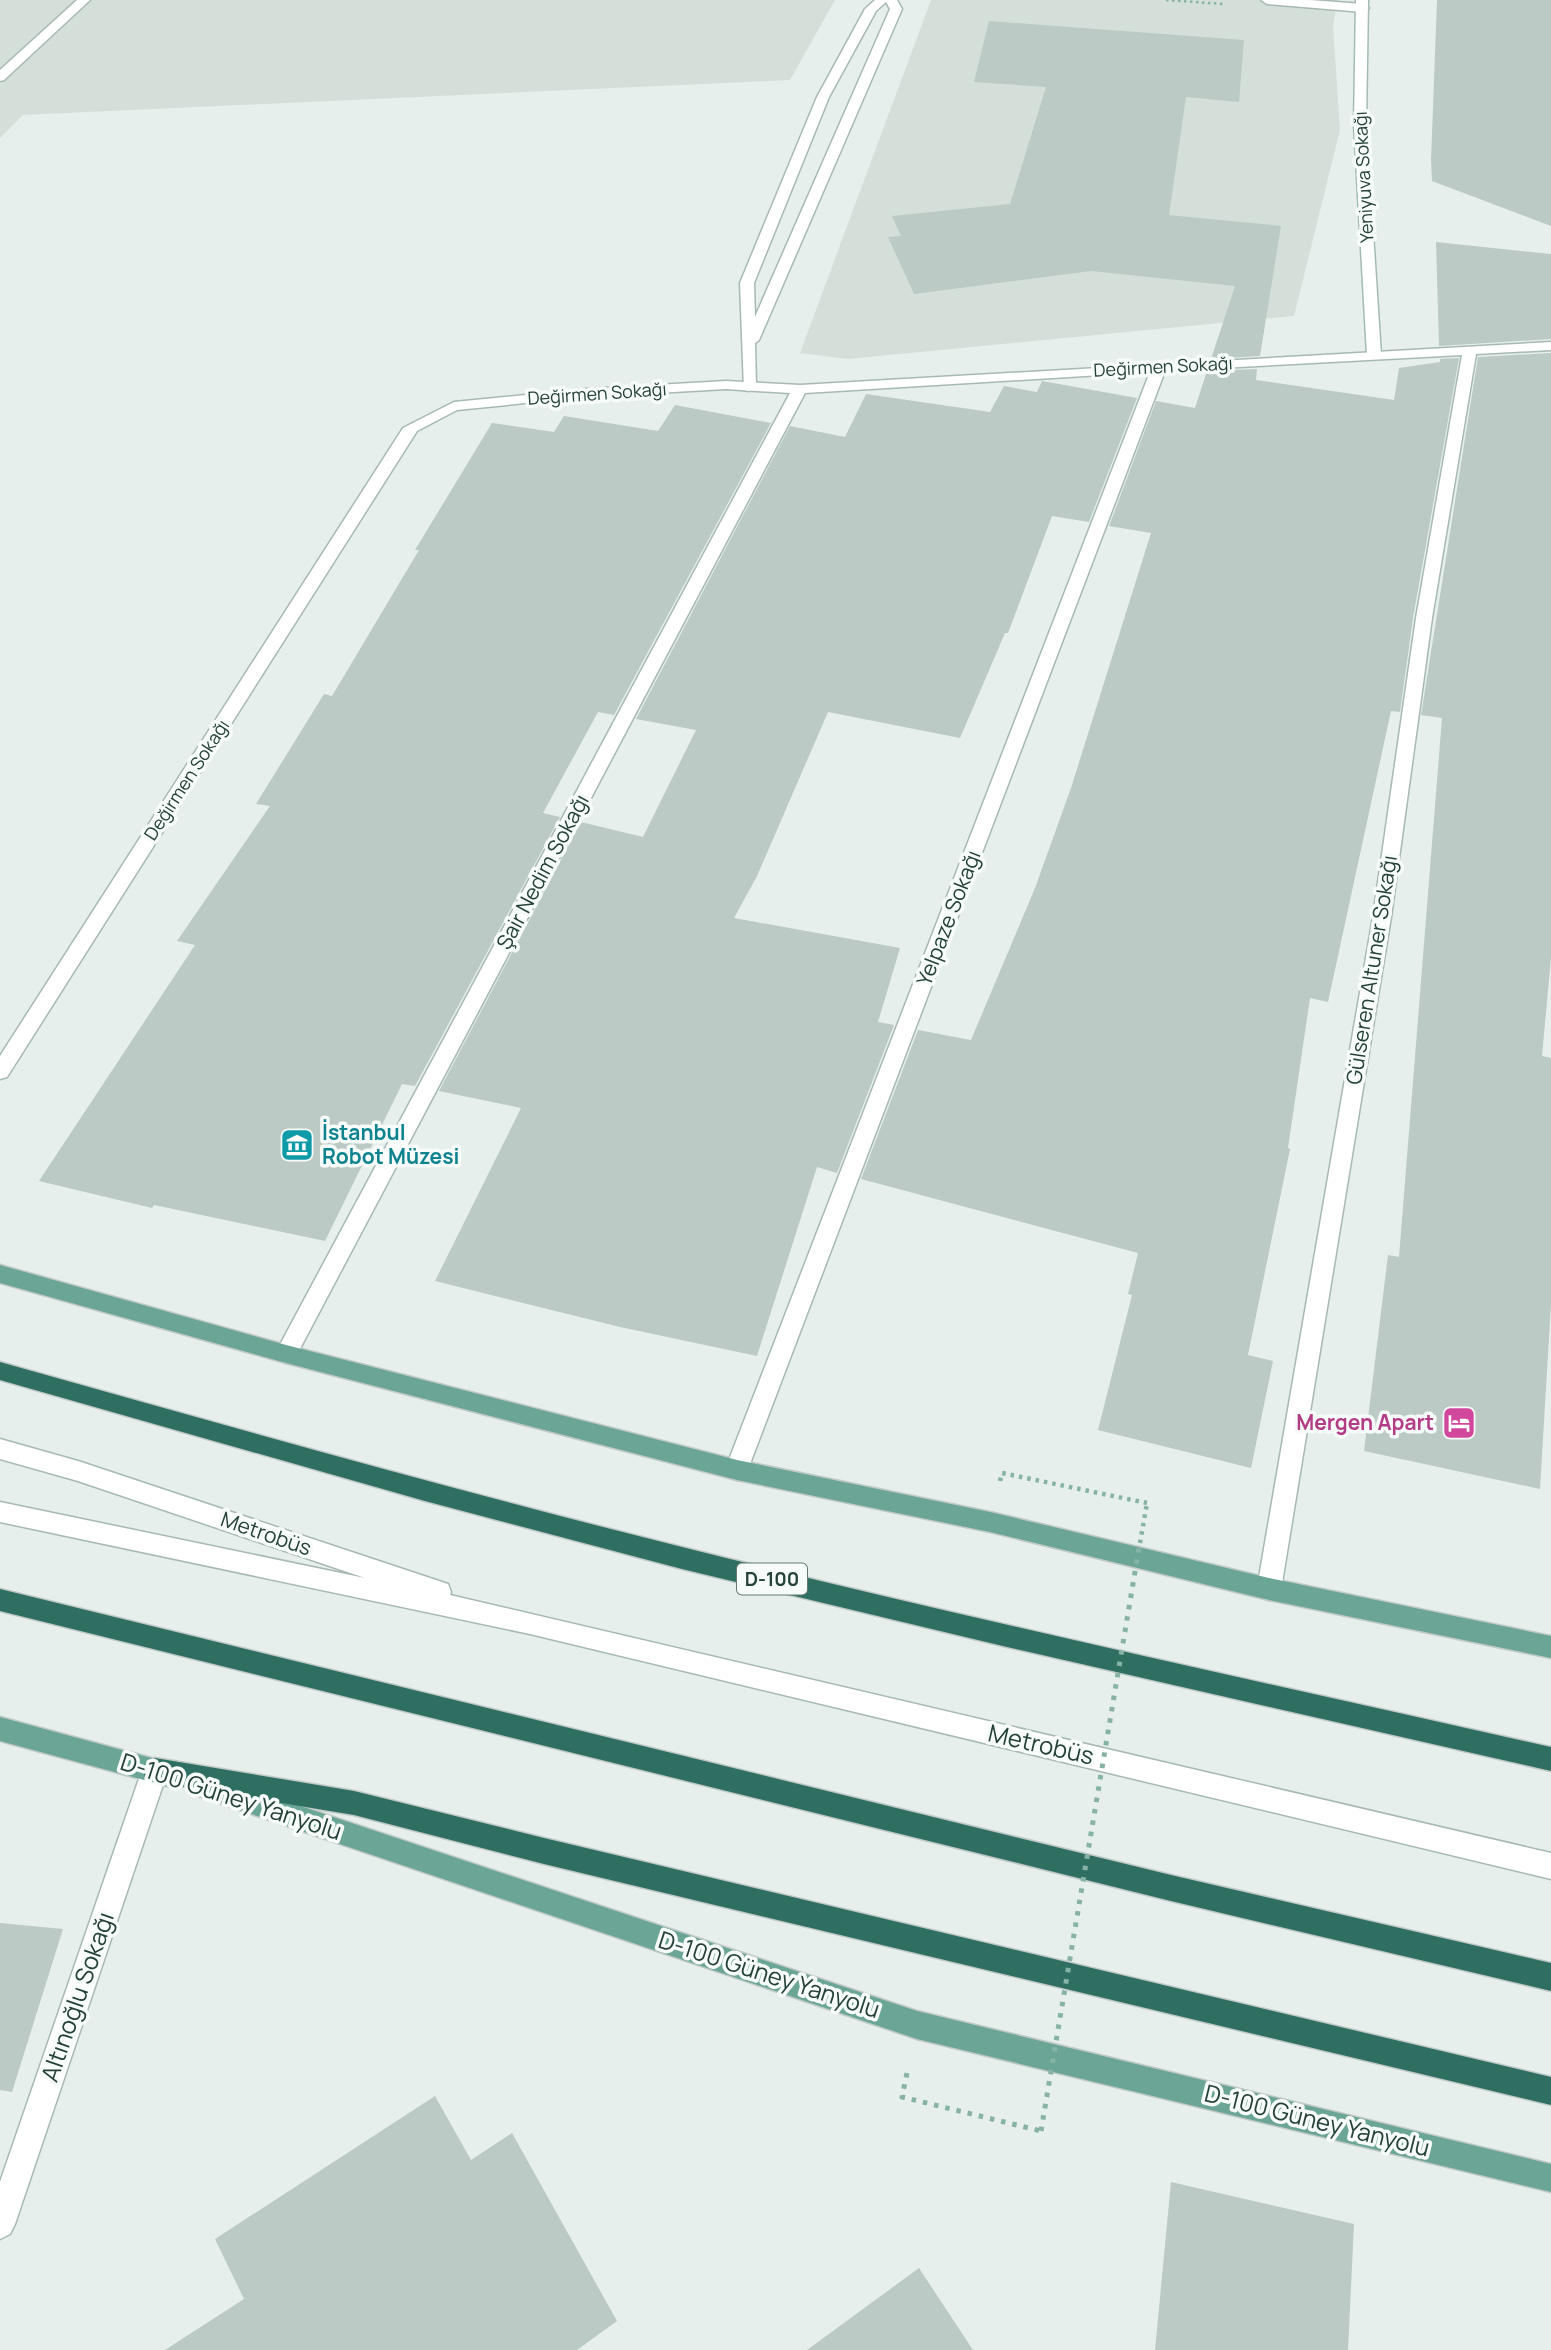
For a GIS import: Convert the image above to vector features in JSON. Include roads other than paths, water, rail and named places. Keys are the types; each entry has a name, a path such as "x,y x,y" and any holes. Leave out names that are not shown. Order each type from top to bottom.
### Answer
{"highway":[{"name":"D-100","path":"0,1371 319,1462 683,1558 1056,1647 1551,1759"},
{"path":"0,1600 1171,1888 1551,1977"},
{"path":"155,1770 354,1803 558,1855 1551,2091"}],"main road":[{"path":"0,1274 286,1354 737,1470 990,1522 1269,1589 1551,1647"},
{"name":"D-100 Güney Yanyolu","path":"0,1728 155,1770 917,2025 1551,2178"}],"street":[{"path":"0,77 84,0"},
{"path":"749,387 747,283 823,97 871,9 882,0"},
{"path":"748,348 896,9 891,0"},
{"path":"1267,0 1362,3"},
{"path":"1331,0 1362,3"},
{"name":"Yeniyuva Sokağı","path":"1362,3 1360,125 1374,355"},
{"name":"Değirmen Sokağı","path":"0,1072 411,428 454,406 586,393 726,385 800,389 1159,366 1551,346"},
{"name":"Gülseren Altuner Sokağı","path":"1269,1589 1382,917 1424,618 1470,349"},
{"name":"Yelpaze Sokağı","path":"737,1470 1159,366"},
{"name":"Şair Nedim Sokağı","path":"286,1354 800,389"},
{"name":"Metrobüs","path":"0,1449 78,1471 530,1623"},
{"name":"Metrobüs","path":"0,1512 530,1623 1551,1867"},
{"name":"Altınoğlu Sokağı","path":"0,2224 155,1770"}],"place":[{"name":"İstanbul Robot Müzesi","path":"297,1145"},
{"name":"Mergen Apart","path":"1459,1423"}]}
